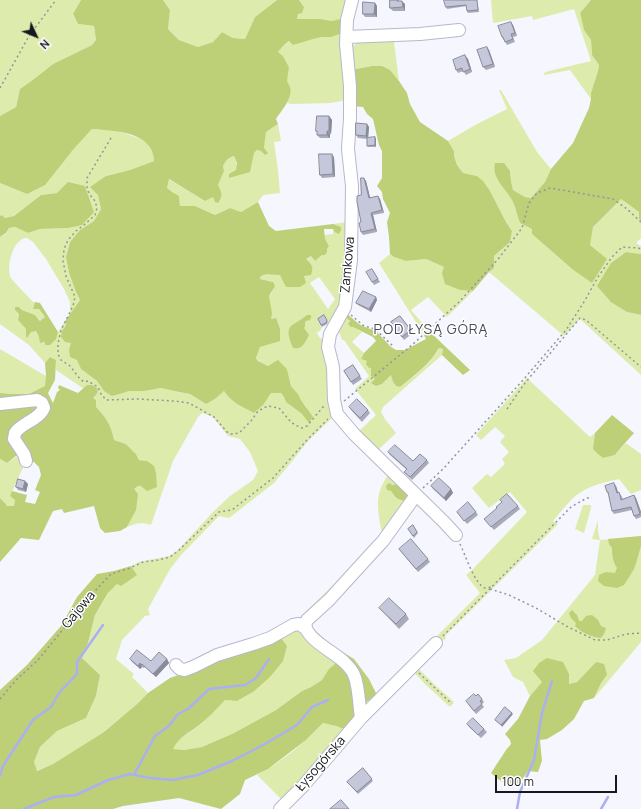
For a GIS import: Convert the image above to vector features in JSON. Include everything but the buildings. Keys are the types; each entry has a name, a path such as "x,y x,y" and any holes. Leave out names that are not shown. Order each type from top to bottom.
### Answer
{"street":[{"name":"Zamkowa","path":"335,407 333,367 328,347 330,334 344,308 351,260 352,186 348,149 350,92 346,44 347,20 352,0"},
{"path":"347,37 420,34 459,30"},
{"path":"0,404 37,400 42,403 44,408 42,412 15,433 14,439 24,454 26,461"},
{"path":"335,407 337,414 354,434 456,535"},
{"path":"305,628 307,620 329,600 383,541 416,495"},
{"path":"176,665 180,669 185,670 217,655 270,638 293,625 299,624 305,628 317,642 341,659 350,668 354,675 361,718"},
{"name":"Łysogórska","path":"280,809 304,785 361,718 436,643"}],"path":[{"path":"0,88 29,36 56,0"},
{"path":"111,138 87,178 87,189 98,208 95,215 68,240 64,250 63,260 66,276 75,297 73,306 61,330 58,344 58,354 61,360 70,366 80,379 98,387 106,400 174,400 190,403 214,416 227,432 231,434 239,433 251,421 258,411 268,406 279,408 290,421 302,428 307,426 323,407 329,404 335,407 340,404 412,345 459,302 499,258 522,228 529,203 537,193 550,188 613,199 641,222"},
{"path":"416,495 444,468 566,330 612,257 622,248 641,249"},
{"path":"344,308 358,322 380,332 394,347"},
{"path":"507,409 525,383 580,318 586,320 641,367"},
{"name":"Gajowa","path":"0,699 17,679 38,660 92,594 111,574 143,562 170,557 219,512 232,510 273,478 335,407"},
{"path":"436,643 571,507 587,498 592,498"},
{"path":"456,535 475,578 481,586 509,595 595,640 607,640 626,634 641,633"},
{"path":"409,670 413,669 417,671 452,704"}],"green space":[{"path":"0,0 81,0 73,15 78,24 94,26 96,40 92,45 53,64 20,89 16,107 0,116"},
{"path":"81,0 163,0 170,10 168,29 179,40 198,47 213,42 222,32 233,38 245,39 255,17 277,0 299,0 304,7 302,13 298,14 297,19 321,19 332,21 340,19 342,23 342,33 331,37 322,37 293,45 289,41 278,52 283,56 289,67 287,81 291,91 286,104 276,119 278,124 266,132 264,148 268,153 265,155 261,151 257,150 254,153 250,172 229,178 229,174 236,170 237,163 234,156 227,160 223,166 224,171 218,185 221,198 218,203 215,202 213,197 205,201 169,179 167,188 179,196 180,206 195,206 215,215 230,208 241,212 258,202 269,226 276,231 333,224 341,227 339,234 333,229 324,229 325,239 329,246 327,252 315,261 311,256 306,259 312,266 312,272 311,275 304,276 306,283 300,287 286,287 280,275 267,275 260,277 260,279 273,282 275,286 269,296 272,313 271,319 276,318 280,329 280,341 260,347 256,358 258,361 268,366 278,360 287,369 291,386 313,417 309,423 302,414 286,402 281,393 271,393 263,405 254,413 233,401 224,391 215,399 206,404 190,394 161,388 144,391 129,391 112,396 104,391 97,381 81,369 77,360 70,357 69,350 71,343 65,342 61,337 62,331 66,325 65,321 80,300 69,273 66,257 70,242 80,230 94,221 101,209 98,195 90,187 106,176 130,170 154,161 152,151 140,138 121,132 92,129 45,185 27,194 0,183 0,116 16,107 20,89 53,64 92,45 96,40 94,26 78,24 73,14"},
{"path":"163,0 277,0 255,17 245,39 233,38 222,32 213,42 198,47 179,40 168,29 170,10"},
{"path":"299,0 349,0 346,100 331,103 287,103 290,94 286,81 289,67 283,56 278,52 290,41 331,37 332,21 321,19 297,19 298,14 304,7"},
{"path":"491,0 591,0 580,13 584,30 591,40 592,55 599,65 591,99 570,70 544,75 544,73 549,71 591,61 574,9 533,20 532,16 493,23"},
{"path":"591,0 641,0 641,222 639,219 639,212 621,199 593,227 590,245 607,259 592,283 572,269 532,234 532,229 520,223 513,202 497,179 494,169 495,163 504,163 510,171 513,190 525,197 531,198 545,182 551,169 573,143 589,108 591,93 599,65 592,55 591,40 584,30 580,13"},
{"path":"372,39 379,42 386,40 394,42 399,81 395,76 372,66 351,70 350,48 355,44"},
{"path":"372,66 382,66 390,70 407,93 410,104 420,122 448,141 454,151 457,165 463,173 477,176 483,181 512,231 510,242 494,256 494,268 473,291 460,290 445,284 442,273 444,267 426,259 406,261 390,254 387,222 390,213 383,199 382,192 377,186 382,178 382,151 379,145 373,119 367,114 363,107 352,106 351,70"},
{"path":"499,90 501,90 537,152 551,169 545,182 531,198 525,197 513,190 510,171 496,177 513,201 520,223 532,229 532,234 572,269 589,245 593,227 621,199 639,212 639,219 641,222 641,238 636,243 641,246 641,254 626,252 611,263 627,312 641,315 641,375 580,319 564,336 489,272 494,268 494,256 510,242 512,231 490,191 477,176 463,173 457,165 454,151 448,141 507,109"},
{"path":"278,124 281,141 274,142 280,193 263,195 258,202 241,212 230,208 215,215 195,206 180,206 179,196 167,188 168,179 205,201 218,185 224,171 223,166 225,162 234,156 237,163 236,170 229,178 257,150 261,151 264,148 266,132"},
{"path":"92,129 118,131 142,139 149,145 154,161 130,170 106,176 98,195 101,209 94,221 80,230 70,242 66,257 69,273 80,300 70,314 70,302 64,289 46,259 33,242 27,238 22,239 15,247 11,258 9,269 11,278 33,302 35,302 33,309 39,309 45,317 41,321 35,315 22,310 19,307 15,310 19,314 18,320 27,330 36,331 45,345 50,345 65,321 66,325 62,331 71,342 81,369 97,381 104,391 123,393 129,391 144,391 161,388 190,394 206,404 215,399 224,391 233,401 254,413 271,393 281,393 286,402 302,414 307,408 291,386 287,369 266,365 256,358 260,347 276,318 270,319 269,296 272,292 273,282 260,279 260,277 275,274 304,276 306,260 311,256 315,261 329,246 324,235 333,234 333,229 337,226 333,224 347,222 344,295 328,328 326,326 329,323 325,316 318,321 322,327 320,331 317,332 319,337 326,341 335,415 308,441 274,483 229,518 219,516 182,554 170,569 148,609 150,615 145,616 122,640 116,659 134,674 132,677 148,693 104,732 53,764 36,771 34,762 40,747 57,731 86,718 96,696 100,675 82,658 88,643 95,615 109,592 117,584 136,575 131,566 139,562 169,556 178,550 230,496 253,480 258,471 250,452 240,439 228,436 213,417 202,413 198,417 173,461 151,525 139,523 127,527 136,509 134,489 141,486 147,461 139,460 136,454 126,444 114,440 108,422 95,407 96,400 93,398 87,385 84,389 56,370 56,360 50,357 45,363 29,345 0,324 0,237 6,234 9,228 15,227 28,233 40,229 68,228 94,212 85,186 57,193 41,195 14,216 5,218 2,215 0,216 0,183 27,194 72,151","holes":["319,277 335,299 328,309 310,283"]},
{"path":"68,182 85,186 94,212 82,225 68,228 40,229 28,233 15,227 9,228 6,233 0,237 0,216 2,215 5,218 14,216 41,195 57,193"},
{"path":"626,252 641,254 641,315 627,312 611,302 597,286 611,263"},
{"path":"390,254 406,261 426,259 444,267 460,290 473,291 447,317 428,297 411,310 429,331 424,335 379,263"},
{"path":"35,302 40,303 58,332 56,339 50,345 45,345 44,342 40,343 36,331 31,332 27,338 26,329 18,320 19,314 15,310 15,307 19,307 22,310 35,315 40,321 45,317 39,309 33,309"},
{"path":"344,312 353,327 362,332 352,342 364,353 361,359 367,361 371,367 371,375 382,384 392,374 393,382 396,386 400,387 427,365 439,348 443,349 442,355 383,407 381,412 396,433 377,451 358,432 376,415 355,389 369,376 344,340 342,340 338,329"},
{"path":"346,313 359,324 376,331 391,347 396,350 405,350 426,339 424,335 429,331 470,370 463,375 442,355 443,349 439,348 417,374 400,387 396,386 393,382 391,375 382,384 376,386 371,383 375,379 371,376 371,368 369,368 366,364 367,361 361,359 364,353 376,341 373,337 351,327 348,324 350,321 344,316"},
{"path":"307,315 311,315 311,318 309,321 308,320 305,322 304,328 309,335 301,347 293,348 289,334 290,327"},
{"path":"0,349 46,376 46,386 29,394 0,393"},
{"path":"50,357 56,360 55,380 48,393 53,403 57,392 60,390 58,388 59,385 78,393 87,385 92,385 97,388 96,395 93,398 96,400 96,407 110,425 114,440 126,444 136,454 139,460 147,461 154,466 157,487 147,491 141,486 134,489 138,494 136,510 127,527 120,531 105,533 100,528 94,506 64,513 62,509 53,511 39,540 21,538 0,562 0,498 6,506 14,506 15,500 10,496 12,491 27,495 25,502 35,504 40,492 35,490 41,475 39,467 34,462 27,461 18,450 17,455 7,463 0,459 0,393 29,394 45,386 45,363"},
{"path":"527,378 590,437 595,433 594,449 603,458 615,455 626,443 641,454 641,490 631,494 619,479 593,486 575,496 553,521 558,524 445,636 446,638 416,666 454,702 450,707 414,672 415,658 480,593 466,575 527,512 510,492 489,508 472,488 487,474 491,477 505,464 502,459 509,452 500,442 505,436 495,427 481,440 476,435"},
{"path":"612,415 634,433 615,455 603,458 593,449 595,433"},
{"path":"18,450 26,461 10,496 15,500 14,506 6,506 0,498 0,459 7,463 17,456"},
{"path":"390,471 401,481 398,481 395,485 390,483 387,484 387,490 391,491 399,499 406,501 409,496 409,490 411,497 383,537 343,582 302,621 296,621 352,567 382,534 378,498 381,488"},
{"path":"398,481 410,496 406,501 399,499 391,491 387,490 387,484 390,483 395,485"},
{"path":"583,505 591,505 584,533 575,529"},
{"path":"598,520 598,531 600,540 592,539"},
{"path":"641,536 641,642 594,698 601,683 607,675 596,662 577,682 568,684 542,682 530,696 523,682 513,677 504,660 516,658 542,640 595,575 600,540"},
{"path":"641,536 641,546 634,569 624,585 617,588 604,586 598,581 599,575 606,572 615,573 617,568 608,539"},
{"path":"131,566 137,575 121,586 117,584 108,593 95,615 88,643 82,658 100,675 96,696 86,718 57,731 40,747 34,762 37,771 53,764 104,732 148,693 170,678 278,634 287,646 283,661 270,677 253,692 237,701 225,700 205,720 181,738 173,749 184,750 202,747 234,733 276,710 302,691 322,680 329,669 336,663 344,666 352,675 355,719 347,730 323,723 306,740 268,769 245,780 240,794 221,809 179,798 123,806 113,809 0,809 0,690 27,665 61,626 77,597 97,574"},
{"path":"572,610 577,615 579,621 582,621 586,616 592,615 598,620 601,626 606,628 601,638 587,634 575,626 576,623 571,618 569,613"},
{"path":"296,626 341,661 322,680 302,691 276,710 234,733 202,747 184,750 172,749 179,739 197,727 225,700 237,701 253,692 278,634"},
{"path":"318,637 354,659 369,679 376,693 373,698 366,702 361,698 359,685 333,652"},
{"path":"547,658 563,662 569,674 569,684 577,682 596,662 604,664 607,675 601,683 594,698 584,701 574,719 562,730 547,739 540,740 542,761 538,772 528,771 520,783 511,787 491,773 511,744 510,740 505,734 518,719 530,696 542,682 533,671 539,663"},
{"path":"323,723 347,730 284,802 257,775 292,752"}],"waterway":[{"path":"0,776 3,766 33,720 51,707 59,693 77,674 77,662 103,625"},
{"path":"134,775 155,736 169,726 178,714 188,709 209,689 245,685 256,678 269,659"},
{"path":"517,809 520,792 534,760 542,713 552,681"},
{"path":"24,809 54,797 76,795 108,780 130,774 172,780 198,775 232,761 265,744 297,725 312,707 328,700"},
{"path":"601,809 608,797"}],"district":[{"name":"POD ŁYSĄ GÓRĄ","path":"431,330"}]}
